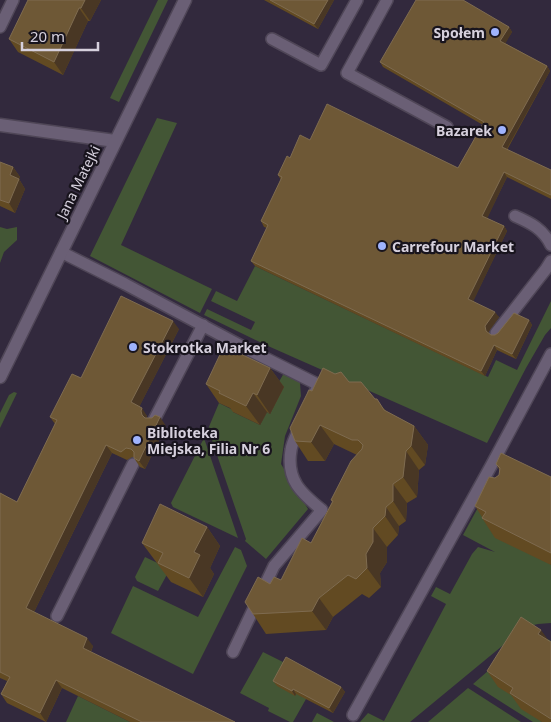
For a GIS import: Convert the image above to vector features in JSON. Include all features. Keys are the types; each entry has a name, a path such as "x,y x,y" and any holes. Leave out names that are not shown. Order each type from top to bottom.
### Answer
{"main road":[{"name":"Jana Matejki","path":"0,377 185,0"},
{"path":"0,125 115,141"}],"lane":[{"path":"0,26 13,0"},
{"path":"272,39 321,65 357,0"},
{"path":"387,0 347,73 446,127"},
{"path":"515,216 542,231 551,245"},
{"path":"60,252 319,385 291,448 291,462 293,479 302,492 325,508 274,566 234,652"},
{"path":"496,333 551,261"},
{"path":"154,420 203,325"},
{"path":"353,715 490,477 551,354"},
{"path":"57,616 133,464"}],"green space":[{"path":"158,0 168,0 119,102 110,98"},
{"path":"157,118 177,123 121,245 212,289 200,313 90,256"},
{"path":"0,227 7,229 17,227 17,240 4,252 0,263"},
{"path":"255,266 488,377 496,360 517,370 551,301 551,328 526,368 487,443 268,346 204,315 207,309 251,330 255,322 211,301 216,291 237,301"},
{"path":"284,373 296,377 300,383 301,396 285,436 281,464 308,509 266,559 245,541 246,539 208,429 219,403 260,425 267,412 270,414 283,388 277,385"},
{"path":"14,392 17,393 0,428 0,413 9,395"},
{"path":"204,438 238,538 173,507 171,503"},
{"path":"481,502 551,565 551,623 525,627 410,722 360,722 368,713 384,721 446,604 431,596 436,587 450,594 472,554 478,547 495,552 463,535"},
{"path":"235,547 241,550 247,566 193,674 111,633 133,586 198,617"},
{"path":"145,557 170,569 158,591 137,581 135,577"},
{"path":"534,631 551,641 551,645 524,704 542,722 533,722 473,684"},
{"path":"263,652 307,674 300,686 310,692 293,722 268,711 269,708 240,693"},
{"path":"468,688 521,722 428,722"},
{"path":"78,696 130,722 66,722"},
{"path":"317,713 334,722 312,722"}],"building":[{"path":"28,0 85,0 81,8 79,8 54,62 9,39"},
{"path":"270,0 328,0 314,24"},
{"path":"416,0 463,0 509,27 500,41 547,66 502,147 551,170 551,195 504,172 482,216 504,226 468,299 495,312 485,326 486,331 491,335 498,333 514,313 529,320 512,354 494,345 481,371 251,261 268,225 261,221 282,177 278,175 287,156 290,158 300,135 310,140 327,104 458,168 484,122 380,62"},
{"path":"0,162 13,167 10,175 19,179 9,203 0,200"},
{"path":"121,296 173,321 131,402 142,408 142,415 145,418 152,418 155,415 160,417 139,461 134,458 134,452 131,449 126,448 121,452 106,445 26,608 87,638 83,648 235,722 142,722 56,680 40,713 1,694 10,677 0,672 0,493 17,502 57,420 50,417 72,374 81,378"},
{"path":"224,346 270,368 257,395 253,393 246,406 219,393 220,391 206,384"},
{"path":"323,368 335,374 341,372 349,382 361,382 377,399 384,410 414,426 411,446 406,451 403,477 393,484 393,501 386,507 385,516 373,528 373,542 366,554 367,568 356,579 348,575 319,598 312,611 253,614 245,602 258,577 270,584 274,577 281,580 302,538 311,543 351,461 362,449 363,445 358,440 352,440 320,425 311,442 295,441 290,428 309,390 312,391"},
{"path":"501,453 551,477 551,553 482,518 486,512 475,506 489,477 495,478 499,475 500,468 496,464"},
{"path":"160,504 207,527 194,552 200,555 189,578 158,563 163,553 142,543"},
{"path":"521,617 541,630 538,634 551,642 551,719 510,693 513,688 487,671"},
{"path":"286,657 341,687 329,708 273,681"}],"place":[{"name":"Społem","path":"495,32"},
{"name":"Bazarek","path":"502,130"},
{"name":"Carrefour Market","path":"382,246"},
{"name":"Stokrotka Market","path":"133,347"},
{"name":"Biblioteka Miejska, Filia Nr 6","path":"137,440"}]}
